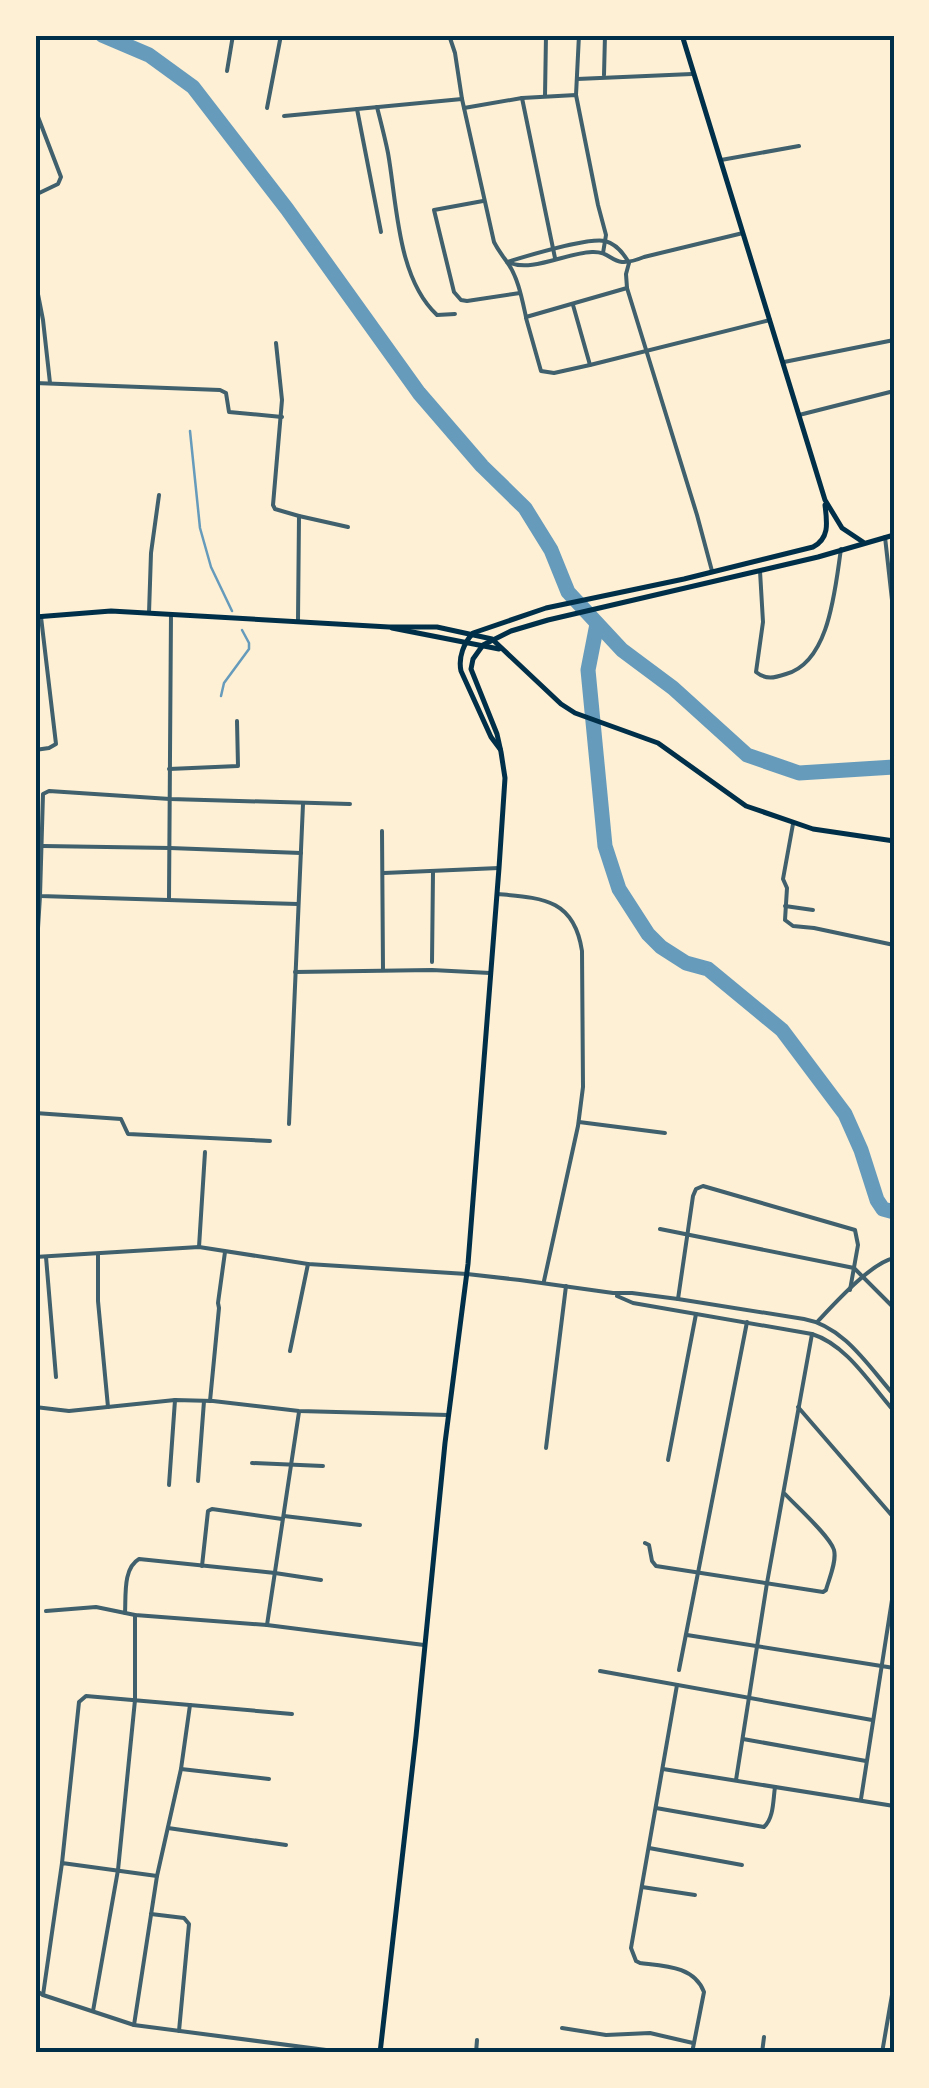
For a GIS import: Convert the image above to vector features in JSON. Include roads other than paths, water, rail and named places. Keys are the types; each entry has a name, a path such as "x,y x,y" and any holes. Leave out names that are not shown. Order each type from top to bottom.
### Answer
{"main road":[{"path":"502,752 491,737 461,671 465,642 473,633 546,608 818,545 827,530 825,500 682,35"},
{"path":"825,500 842,528 863,542"},
{"path":"380,2053 448,1415 467,1274 505,778 502,752 471,669 472,659 492,639 548,620 760,571 894,534"},
{"path":"38,617 112,610 389,627 437,626 473,633 492,639 548,694 575,713 658,743 746,806 813,829 894,842"},
{"path":"389,627 502,650"}],"street":[{"path":"227,71 233,35"},
{"path":"267,108 281,35"},
{"path":"448,35 494,242 506,262 522,266 596,252 629,263 744,232"},
{"path":"545,96 546,35"},
{"path":"578,35 576,95 606,234 603,254"},
{"path":"604,77 606,35"},
{"path":"577,78 692,74"},
{"path":"464,108 522,98 576,95"},
{"path":"522,98 555,258"},
{"path":"284,116 462,99"},
{"path":"377,108 388,150 402,242 418,290 437,315 455,314"},
{"path":"35,109 61,178 58,184 35,195"},
{"path":"357,109 381,232"},
{"path":"720,160 799,146"},
{"path":"484,201 434,210 454,292 464,301 520,292"},
{"path":"506,262 553,248 605,241 618,248 629,263"},
{"path":"506,262 520,292 541,370 554,373 770,320"},
{"path":"629,263 627,288 712,572"},
{"path":"35,279 50,383"},
{"path":"526,317 627,288"},
{"path":"573,305 590,365"},
{"path":"784,362 894,340"},
{"path":"276,343 282,417 274,504 276,509 348,527"},
{"path":"35,382 220,390 226,393 229,412 282,417"},
{"path":"799,415 894,391"},
{"path":"149,613 158,495"},
{"path":"298,620 299,516"},
{"path":"885,537 894,618"},
{"path":"760,571 763,622 756,672 768,679 791,673 814,656 834,597 841,550"},
{"path":"169,899 172,614"},
{"path":"35,750 56,744 38,617"},
{"path":"169,769 238,766 237,721"},
{"path":"35,976 46,792 350,804"},
{"path":"290,1124 304,803"},
{"path":"793,824 783,879 787,888 784,920 894,945"},
{"path":"382,831 382,970"},
{"path":"42,846 301,853"},
{"path":"384,873 499,868"},
{"path":"432,962 433,872"},
{"path":"497,894 552,902 566,913 580,937 584,1060 579,1122 543,1283"},
{"path":"40,896 298,904"},
{"path":"785,906 813,910"},
{"path":"295,972 490,973"},
{"path":"35,1113 121,1119 128,1134 270,1140"},
{"path":"579,1122 665,1132"},
{"path":"199,1248 204,1152"},
{"path":"678,1299 694,1191 703,1186 852,1228 858,1238 850,1290"},
{"path":"660,1229 854,1268 894,1308"},
{"path":"35,1257 199,1248 308,1264 467,1274 636,1293 818,1321 839,1334 894,1396"},
{"path":"198,1481 225,1252"},
{"path":"98,1254 98,1301 108,1407"},
{"path":"46,1257 56,1378"},
{"path":"818,1321 884,1260 894,1258"},
{"path":"290,1351 308,1264"},
{"path":"546,1448 566,1286"},
{"path":"613,1293 633,1303 812,1334 835,1345 894,1411"},
{"path":"765,1325 766,1313"},
{"path":"668,1460 696,1314"},
{"path":"679,1670 746,1322"},
{"path":"736,1780 812,1334"},
{"path":"854,1365 861,1358"},
{"path":"169,1485 174,1400"},
{"path":"35,1407 68,1411 174,1400 299,1411 448,1415"},
{"path":"798,1407 894,1518"},
{"path":"267,1625 299,1411"},
{"path":"252,1463 323,1466"},
{"path":"645,1543 656,1566 823,1592 833,1562 832,1546 784,1494"},
{"path":"202,1566 208,1511 360,1525"},
{"path":"125,1613 129,1569 140,1559 320,1580"},
{"path":"861,1800 894,1586"},
{"path":"46,1610 96,1607 136,1615 267,1625 426,1646"},
{"path":"93,2011 118,1870 135,1700 136,1615"},
{"path":"684,1634 894,1668"},
{"path":"600,1671 872,1720"},
{"path":"677,1685 632,1952 640,1963 690,1973 701,1984 704,1992 692,2053"},
{"path":"43,1995 80,1702 86,1696 292,1714"},
{"path":"134,2025 156,1876 181,1769 190,1705"},
{"path":"743,1739 866,1761"},
{"path":"181,1769 269,1779"},
{"path":"663,1769 894,1806"},
{"path":"656,1808 764,1827 769,1822 775,1787"},
{"path":"168,1828 286,1845"},
{"path":"649,1848 742,1864"},
{"path":"62,1863 156,1876"},
{"path":"642,1887 695,1894"},
{"path":"152,1914 184,1918 189,1924 179,2031"},
{"path":"882,2053 894,1984"},
{"path":"35,1990 134,2025 349,2053"},
{"path":"562,2028 606,2035 650,2034 693,2043"},
{"path":"762,2053 764,2037"},
{"path":"476,2053 477,2040"}],"waterway":[{"path":"102,35 149,55 193,87 287,209 419,393 482,466 525,508 551,550 568,592 622,650 673,688 747,755 799,773 894,767"},
{"path":"190,431 200,528 211,567 232,611"},
{"path":"597,624 588,670 605,846 619,889 661,947 686,963 708,969 782,1030 845,1114 877,1200 883,1209 894,1212"},
{"path":"221,696 224,683 249,649 242,630"}]}
